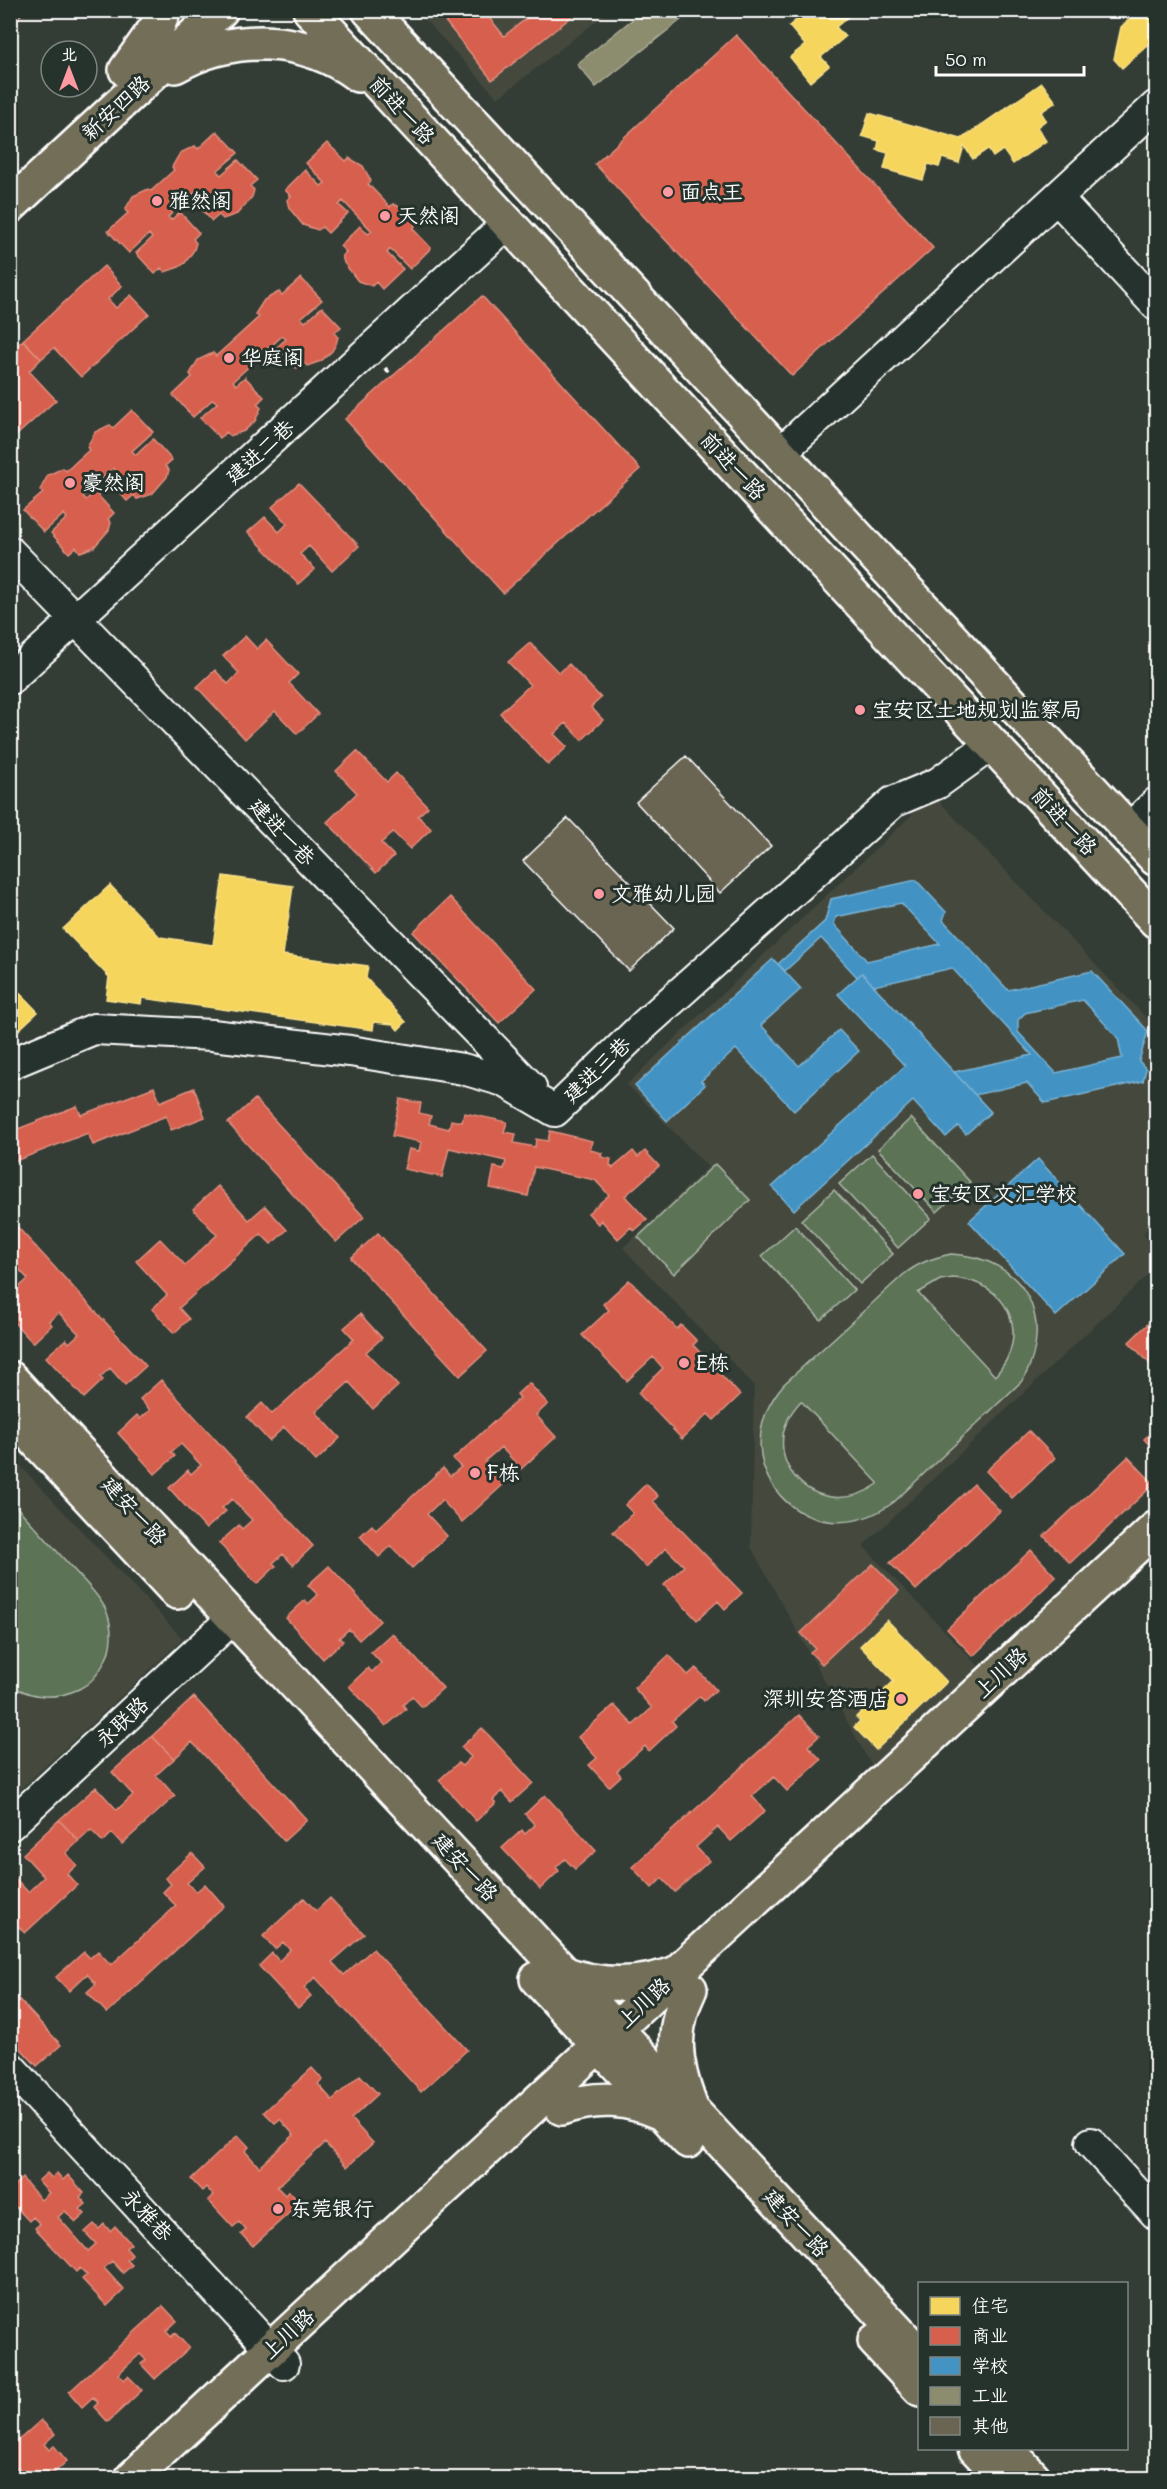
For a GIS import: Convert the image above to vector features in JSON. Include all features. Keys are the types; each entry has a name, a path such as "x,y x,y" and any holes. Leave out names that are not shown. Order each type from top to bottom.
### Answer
{"main road":[{"path":"133,78 164,10"},
{"name":"新安四路","path":"10,206 133,78 190,10"},
{"name":"新安四路","path":"10,177 221,10"},
{"name":"前进一路","path":"310,10 1156,921"},
{"name":"前进一路","path":"369,10 1156,858"},
{"path":"383,10 410,55"},
{"path":"133,78 219,46 272,42 313,50 352,70 396,103"},
{"name":"建安一路","path":"10,1378 225,1626 557,1983 679,2113 918,2353"},
{"name":"建安一路","path":"10,1413 225,1626"},
{"name":"上川路","path":"684,1981 1156,1528"},
{"name":"上川路","path":"132,2478 277,2357 684,1981 1156,1556"},
{"path":"581,1979 616,1984 658,1980 684,1981 676,2047 681,2078 679,2113 610,2099 578,2102 558,2098 564,2042 558,2008 557,1983 581,1979"},
{"name":"建安一路","path":"679,2113 918,2387"},
{"name":"上川路","path":"161,2478 277,2357"},
{"path":"977,2450 1003,2478"},
{"path":"1008,2450 1034,2478"}],"street":[{"path":"780,453 1156,106"},
{"path":"1057,198 1156,306"},
{"name":"建进二巷","path":"10,679 508,223"},
{"name":"建进一巷","path":"10,552 555,1111"},
{"name":"建进三巷","path":"10,1064 94,1029 212,1035 350,1051 463,1069 504,1081 555,1111 643,1026 893,802 938,783 992,744"},
{"path":"1129,829 1156,804"},
{"name":"永联路","path":"10,1826 225,1626"},
{"name":"永雅巷","path":"10,2067 277,2357"},
{"path":"1091,2143 1156,2214"}],"shaded area":[{"path":"417,11 609,11 498,98"},
{"name":"宝安区文汇学校","path":"933,795 1156,1028 1156,1220 1143,1234 1156,1248 1156,1267 863,1546 982,1670 875,1772 751,1547 754,1385 623,1248 708,1167 627,1084"},
{"path":"11,1456 183,1639 11,1798"}],"green space":[{"path":"911,1118 970,1182 937,1212 878,1149"},
{"path":"872,1154 931,1218 898,1248 839,1184"},
{"path":"715,1164 750,1200 674,1274 638,1237"},
{"path":"834,1190 893,1254 860,1284 801,1220"},
{"path":"795,1226 854,1290 821,1320 762,1256"},
{"path":"951,1254 976,1258 997,1266 1014,1279 1027,1294 1034,1313 1036,1334 1033,1357 1023,1380 894,1502 862,1518 831,1521 804,1513 781,1497 766,1473 760,1445 765,1415 784,1384 903,1275 931,1259","holes":["953,1278 972,1281 988,1289 1000,1299 1008,1312 1013,1327 1012,1343 1006,1360 995,1376 918,1293 940,1280","801,1401 878,1483 878,1484 855,1495 833,1497 813,1491 797,1479 786,1463 783,1443 787,1422"]},
{"path":"10,1500 92,1589 108,1617 111,1630 110,1644 104,1663 90,1681 70,1693 53,1696 36,1695 11,1685"}],"building: 住宅":[{"path":"808,10 856,10 836,27 845,37 821,57 829,66 810,82 790,57 805,45 789,26"},
{"path":"1138,10 1156,10 1156,38 1122,68 1114,59 1121,27"},
{"path":"1042,83 1056,102 1041,112 1046,120 1037,127 1046,141 1013,164 1003,150 993,157 988,149 973,159 964,146 959,163 942,158 939,167 928,164 923,180 884,169 888,153 877,150 879,141 862,136 869,113 961,139"},
{"path":"223,876 293,886 283,955 368,966 366,978 406,1022 398,1030 393,1024 374,1022 373,1030 142,998 141,1004 106,999 109,977 63,929 110,885 160,937 213,945"},
{"path":"10,983 38,1012 10,1038"},
{"name":"深圳安答酒店","path":"887,1620 947,1682 876,1750 854,1727 860,1721 856,1717 894,1681 860,1646"}],"building: 商业":[{"path":"10,10 26,10 10,25"},
{"path":"436,10 483,10 504,36 537,10 580,10 492,80"},
{"path":"736,35 933,248 792,376 595,164"},
{"name":"雅然阁","path":"217,131 238,153 217,171 221,175 238,160 257,180 250,186 254,190 252,197 237,214 223,219 219,215 212,221 193,200 202,192 198,189 168,217 171,220 180,212 199,233 193,239 196,243 194,250 185,263 179,267 165,272 161,268 155,274 136,253 152,238 149,234 129,253 108,231 128,213 125,210 133,196 148,189 151,191 174,170 172,167 180,153 195,146 198,149"},
{"name":"天然阁","path":"327,143 346,161 349,158 363,166 371,181 368,184 390,207 393,204 408,211 415,226 413,229 431,248 410,269 390,249 387,253 403,269 382,289 376,282 372,286 358,281 344,263 342,256 346,252 340,246 360,226 368,234 372,231 343,201 339,205 348,213 328,233 322,227 318,230 303,225 289,208 287,200 291,196 285,190 305,170 321,186 325,183 306,163"},
{"path":"104,266 122,286 108,299 116,308 131,295 149,314 81,377 54,348 41,359 23,340"},
{"name":"华庭阁","path":"301,278 322,300 301,318 305,322 322,307 341,327 334,333 338,337 336,344 321,361 307,366 303,362 296,368 277,347 286,339 282,336 233,381 236,385 245,377 264,397 257,404 261,408 255,421 244,431 230,436 226,432 220,438 200,418 217,403 213,399 193,417 173,395 192,377 190,374 198,360 213,353 216,356 259,317 255,314 264,300 279,292 282,295"},
{"path":"482,296 640,469 503,593 345,419"},
{"path":"23,340 41,359 29,371 56,400 10,441 10,352"},
{"name":"豪然阁","path":"132,410 153,432 132,451 136,455 153,439 172,460 165,466 169,470 167,477 152,494 137,499 134,495 127,501 108,480 117,472 113,468 83,496 86,500 95,492 114,513 108,519 111,523 109,530 94,547 80,552 76,547 69,553 51,533 67,518 64,514 44,532 23,510 43,493 40,490 48,475 63,468 66,471 89,450 87,447 95,432 110,425 113,428"},
{"path":"299,483 359,546 332,571 309,546 300,554 315,569 298,584 248,532 265,517 279,532 287,524 272,507"},
{"path":"245,636 257,649 266,640 298,674 289,683 318,714 297,734 275,711 245,739 197,687 215,670 228,684 239,673 223,656"},
{"path":"530,643 559,673 569,664 601,698 591,707 603,720 582,740 566,723 554,734 567,747 548,765 500,713 530,685 508,662"},
{"path":"357,751 387,782 396,773 428,807 418,816 431,829 410,849 393,832 381,843 394,856 376,873 327,822 357,793 336,771"},
{"path":"450,897 536,989 499,1023 413,932"},
{"path":"154,1087 160,1102 194,1088 205,1117 171,1130 166,1116 93,1145 88,1133 10,1163 10,1132 77,1106 81,1115"},
{"path":"255,1099 364,1217 336,1242 228,1123"},
{"path":"400,1099 421,1103 419,1113 431,1116 429,1124 449,1129 451,1120 462,1122 465,1113 507,1122 504,1132 516,1134 514,1143 535,1147 536,1139 548,1141 550,1131 592,1141 590,1150 602,1153 601,1157 611,1159 610,1165 613,1168 633,1151 638,1157 645,1151 659,1166 625,1196 647,1220 634,1231 631,1227 618,1239 601,1220 598,1224 588,1213 609,1195 595,1180 534,1167 528,1196 490,1188 494,1167 504,1169 506,1161 449,1148 442,1177 404,1169 409,1149 419,1151 421,1142 392,1136"},
{"path":"218,1186 249,1220 265,1206 287,1230 271,1244 261,1234 179,1308 189,1319 174,1333 152,1309 167,1295 136,1261 160,1239 185,1265 217,1235 193,1209"},
{"path":"10,1219 146,1366 125,1385 110,1368 100,1377 103,1380 84,1398 46,1357 66,1339 69,1343 79,1334 59,1313 49,1321 52,1325 33,1343 10,1318 10,1288 15,1284 18,1288 28,1279 10,1260"},
{"path":"1156,1230 1156,1243 1150,1236"},
{"path":"378,1233 487,1351 460,1376 351,1258"},
{"name":"E栋","path":"629,1280 677,1329 681,1325 697,1341 693,1345 740,1395 714,1420 708,1414 682,1439 638,1393 663,1368 653,1357 627,1381 582,1335 609,1310 603,1304"},
{"path":"360,1314 382,1338 366,1352 398,1386 373,1409 349,1382 316,1412 340,1438 316,1461 284,1427 269,1441 247,1417 262,1403 272,1414 354,1339 344,1328"},
{"path":"1156,1316 1156,1368 1155,1369 1129,1342"},
{"path":"161,1380 313,1546 293,1565 283,1554 273,1563 276,1566 257,1584 219,1543 239,1525 242,1529 252,1520 232,1499 222,1508 226,1511 206,1529 169,1488 188,1470 191,1474 201,1465 181,1444 171,1452 175,1456 155,1474 118,1433 137,1415 140,1419 150,1410 140,1399"},
{"name":"F栋","path":"529,1383 548,1404 536,1415 556,1437 521,1469 501,1447 485,1461 505,1483 462,1522 442,1500 427,1514 447,1536 412,1568 391,1546 379,1557 360,1536 372,1525 376,1530 443,1468 450,1476 461,1467 453,1459 520,1398 517,1394"},
{"path":"1156,1428 1156,1452 1144,1439"},
{"path":"1029,1431 1055,1458 1012,1498 986,1471"},
{"path":"1128,1457 1154,1484 1070,1563 1044,1536"},
{"path":"646,1484 658,1496 653,1501 742,1593 725,1609 718,1601 697,1620 664,1585 684,1566 666,1548 646,1567 613,1532 633,1513 625,1505"},
{"path":"974,1484 1000,1511 916,1590 890,1563"},
{"path":"1031,1550 1056,1577 973,1656 947,1629"},
{"path":"873,1564 899,1591 822,1664 810,1652 815,1648 801,1633"},
{"path":"329,1566 380,1621 359,1640 349,1629 339,1638 343,1641 323,1659 286,1618 305,1600 308,1604 318,1595 308,1585"},
{"path":"392,1633 443,1688 422,1707 412,1696 403,1705 406,1709 386,1726 349,1686 368,1668 372,1672 381,1663 371,1652"},
{"path":"669,1655 688,1675 696,1668 716,1690 704,1701 700,1696 672,1721 676,1726 649,1751 645,1746 617,1771 621,1776 609,1787 589,1765 597,1758 578,1737 614,1705 633,1725 652,1708 634,1688"},
{"path":"194,1697 307,1820 284,1841 192,1742 174,1759 152,1736"},
{"path":"799,1715 819,1736 808,1746 821,1760 787,1791 774,1777 752,1796 765,1811 731,1841 718,1827 696,1847 709,1861 675,1892 662,1878 652,1888 632,1867"},
{"path":"482,1728 533,1783 512,1802 502,1791 493,1800 496,1803 476,1821 439,1780 458,1763 462,1766 471,1757 461,1747"},
{"path":"152,1736 174,1759 156,1775 175,1796 122,1844 112,1833 103,1842 91,1830 79,1841 59,1820 96,1787 117,1810 133,1795 112,1772"},
{"path":"545,1795 596,1851 575,1869 565,1859 556,1867 559,1871 540,1889 502,1848 522,1830 525,1834 535,1825 525,1814"},
{"path":"59,1820 79,1841 66,1853 77,1865 67,1874 77,1885 25,1933 10,1918 10,1873 28,1892 44,1877 23,1854"},
{"path":"192,1853 205,1867 187,1883 196,1892 205,1884 224,1906 107,2013 87,1992 96,1984 87,1974 69,1991 56,1977 84,1952 90,1958 98,1951 111,1965 176,1906 163,1892 171,1884 165,1878"},
{"path":"304,1898 316,1911 330,1898 364,1934 332,1962 344,1975 373,1949 467,2050 421,2092 315,1977 304,1988 311,1996 298,2008 259,1966 272,1953 279,1961 290,1950 283,1942 275,1949 263,1936"},
{"path":"10,1990 61,2045 37,2066 10,2037"},
{"path":"312,2068 323,2080 318,2084 332,2100 360,2075 378,2094 351,2119 373,2143 347,2167 325,2143 277,2187 285,2195 289,2191 300,2203 253,2246 241,2234 246,2230 239,2222 233,2227 208,2200 213,2195 206,2187 202,2191 191,2179 238,2135 249,2147 245,2151 259,2167 294,2135 280,2119 275,2123 264,2112"},
{"path":"47,2173 52,2178 57,2173 63,2180 68,2175 84,2193 80,2197 86,2204 80,2209 85,2214 76,2222 65,2211 58,2217 88,2251 96,2244 85,2232 94,2224 99,2229 104,2224 110,2231 115,2226 131,2244 126,2248 132,2255 127,2260 132,2265 123,2273 112,2261 104,2268 124,2290 107,2306 82,2279 87,2275 80,2268 76,2272 35,2228 40,2224 33,2217 29,2221 10,2201 10,2189 22,2178 41,2200 49,2193 38,2181"},
{"path":"163,2306 177,2321 166,2331 171,2337 175,2333 189,2348 155,2379 141,2364 146,2360 140,2354 118,2374 124,2380 128,2376 142,2390 108,2422 94,2407 98,2403 93,2397 82,2407 69,2392"},
{"path":"41,2420 55,2434 44,2444 49,2450 54,2446 67,2461 48,2478 21,2478 24,2473 18,2467 10,2474 10,2448"}],"building: 学校":[{"path":"916,880 946,912 943,920 1008,990 1092,971 1148,1031 1139,1061 1146,1069 1143,1081 1045,1103 1027,1083 975,1095 954,1072 1032,1055 952,968 874,986 862,973 857,977 821,938 785,971 778,964 825,921 831,899","holes":["901,903 940,944 867,961 834,924 836,917","1083,1000 1118,1038 1122,1058 1056,1073 1018,1032 1018,1020 1025,1013"]},
{"path":"773,959 801,989 761,1025 799,1066 839,1030 859,1051 794,1111 736,1049 701,1081 705,1085 667,1121 635,1086"},
{"path":"862,973 991,1112 966,1134 958,1126 946,1137 913,1101 794,1210 772,1187 905,1066 838,994"},
{"path":"1038,1159 1125,1254 1056,1316 969,1221"}],"building: 工业":[{"path":"644,10 692,11 596,87 577,64"}],"building: 其他":[{"path":"686,756 771,846 720,893 636,802"},
{"name":"文雅幼儿园","path":"568,818 674,928 629,971 523,861"}],"place":[{"name":"面点王","path":"668,192"},
{"name":"雅然阁","path":"157,201"},
{"name":"天然阁","path":"385,216"},
{"name":"华庭阁","path":"229,358"},
{"name":"豪然阁","path":"70,483"},
{"name":"宝安区土地规划监察局","path":"860,710"},
{"name":"文雅幼儿园","path":"599,894"},
{"name":"宝安区文汇学校","path":"918,1194"},
{"name":"E栋","path":"684,1363"},
{"name":"F栋","path":"475,1473"},
{"name":"深圳安答酒店","path":"901,1699"},
{"name":"东莞银行","path":"278,2209"}]}
